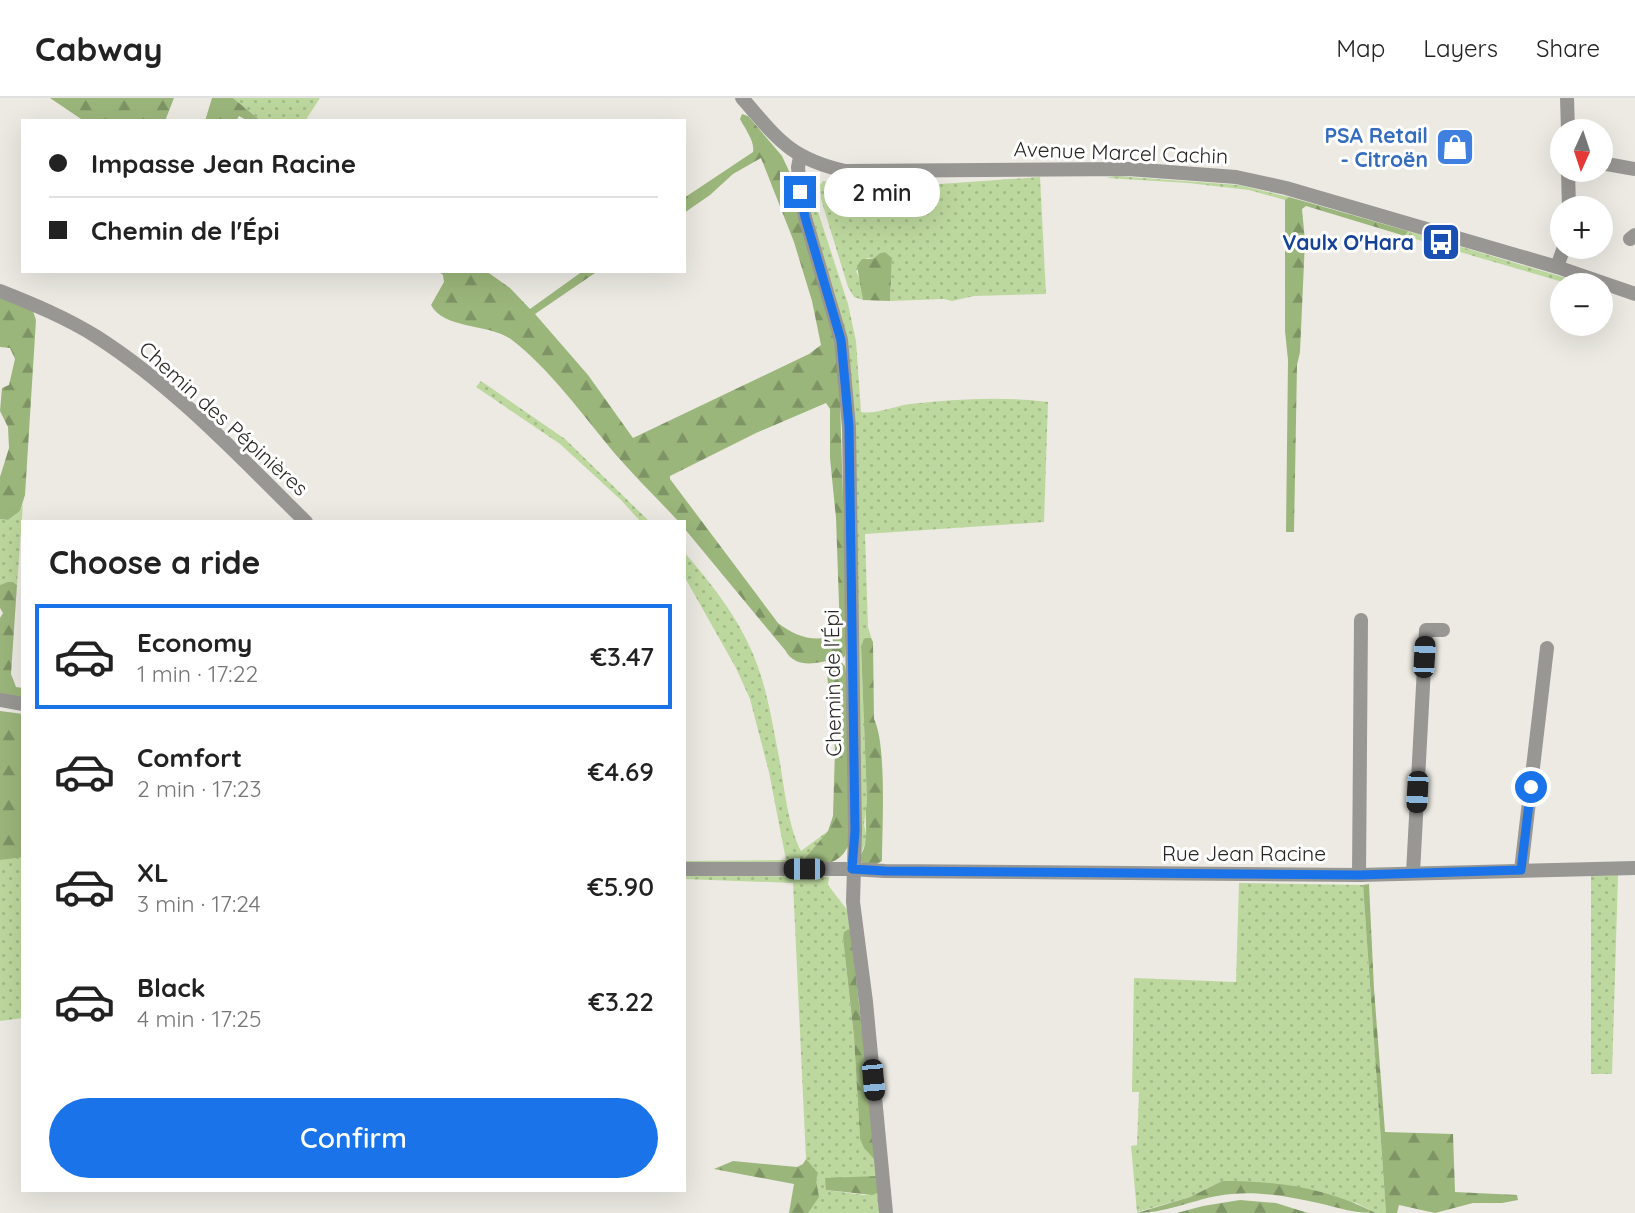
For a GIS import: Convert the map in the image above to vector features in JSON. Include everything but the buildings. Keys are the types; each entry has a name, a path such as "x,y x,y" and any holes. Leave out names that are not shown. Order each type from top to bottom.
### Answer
{"street":[{"name":"Avenue Marcel Cachin","path":"742,98 784,145 800,157 845,171 1128,169 1236,177 1286,188 1557,267 1635,294"},
{"path":"1567,98 1568,119"},
{"name":"Chemin de l'Épi","path":"800,157 800,192 805,217 841,340 849,426 855,831 853,902 866,1002 886,1213"},
{"path":"1614,165 1635,169"},
{"path":"1557,267 1560,259"},
{"name":"Chemin des Pépinières","path":"0,291 42,308 123,355 201,420 304,520"},
{"path":"1359,875 1361,620"},
{"path":"1413,873 1426,630 1443,630"},
{"path":"1521,870 1547,648"},
{"path":"0,700 21,704"},
{"name":"Rue Jean Racine","path":"686,869 1359,875 1635,868"}],"green space":[{"path":"50,98 174,98 166,119 81,119"},
{"path":"212,98 233,98 259,119 244,119 239,116 237,119 206,119"},
{"path":"233,98 320,98 306,119 259,119"},
{"path":"742,114 748,116 782,156 789,171 795,201 827,299 839,366 847,630 845,656 819,663 803,663 790,657 686,530 686,520 677,520 631,472 553,379 526,352 503,335 446,319 431,305 444,282 440,273 489,273 510,288 530,309 580,273 595,273 535,314 588,375 633,438 809,354 821,345 812,301 794,242 761,158 733,174 686,212 686,197 753,152 751,139 740,119","holes":["826,403 830,409 830,458 836,518 840,632 816,639 792,632 778,623 670,476 756,433"]},
{"path":"1115,176 1239,185 1289,197 1285,200 1249,190 1188,183 1107,178"},
{"path":"1040,177 1046,294 974,296 952,301 890,301 892,259 885,252 873,259 867,258 856,271 862,284 863,300 854,297 848,287 821,199 820,185 823,181 869,185 911,179 926,185"},
{"path":"809,184 848,304 856,341 861,412 910,404 961,400 1013,399 1048,402 1044,522 865,534 868,627 872,640 871,638 861,646 867,802 864,824 867,838 861,854 846,337 810,209 806,191"},
{"path":"1289,197 1408,231 1405,236 1306,206 1302,209 1305,241 1300,352 1297,365 1294,532 1286,532 1288,360 1285,331 1285,200"},
{"path":"1408,231 1550,273 1550,278 1405,236"},
{"path":"885,252 892,258 890,301 863,300 857,266 862,259 873,259"},
{"path":"0,294 32,308 36,320 25,495 20,511 8,520 0,519 0,477 9,448 8,427 0,411 2,388 9,385 15,359 10,348 0,347"},
{"path":"481,381 565,439 648,520 639,520 560,444 476,387"},
{"path":"23,504 17,585 13,582 0,585 0,519 8,520 20,511"},
{"path":"686,554 731,613 758,666 766,692 790,818 801,851 828,831 805,858 806,864 686,867 686,861 786,860 769,772 750,699 736,668 686,580"},
{"path":"13,582 17,585 11,674 16,687 21,688 21,701 0,697 0,618 3,613 0,608 0,585"},
{"path":"865,638 871,638 873,642 874,719 881,748 883,788 882,861 871,867 861,862 860,856 866,837 867,802 861,646"},
{"path":"837,662 845,666 848,686 850,842 842,855 832,862 806,864 805,858 828,831 833,816 835,750 827,674 830,667"},
{"path":"0,711 21,714 21,857 0,860"},
{"path":"21,856 21,1018 0,1021 0,860"},
{"path":"686,875 829,877 828,885 848,911 851,933 843,938 854,1037 860,1139 877,1162 879,1175 826,1190 864,1195 877,1193 882,1213 808,1213 816,1186 806,1159 793,883 686,879"},
{"path":"1618,875 1612,1074 1591,1074 1591,876"},
{"path":"1239,883 1363,885 1386,1213 1376,1213 1356,1203 1222,1181 1190,1197 1134,1213 1137,1212 1131,1146 1137,1145 1139,1092 1132,1092 1134,978 1236,982"},
{"path":"1369,884 1385,1132 1453,1134 1455,1192 1517,1195 1518,1200 1473,1203 1435,1213 1399,1205 1397,1213 1386,1213 1363,885"},
{"path":"849,929 877,1162 864,1148 860,1139 854,1037 843,938 844,932"},
{"path":"806,1159 818,1173 816,1180 819,1197 808,1213 789,1213 794,1184 714,1169 733,1161 797,1167"},
{"path":"879,1176 877,1193 873,1195 826,1190 825,1178"},
{"path":"1222,1181 1263,1182 1301,1187 1338,1197 1376,1213 1286,1197 1243,1193 1220,1195 1161,1210 1137,1213 1190,1197"},
{"path":"1240,1200 1276,1203 1308,1213 1177,1213"}],"place":[{"name":"PSA Retail - Citroën","path":"1455,147"},
{"name":"Vaulx O'Hara","path":"1441,242"}],"route":[{"path":"800,192 841,340 849,426 855,831 852,869 1334,875 1521,870 1531,787"}]}
